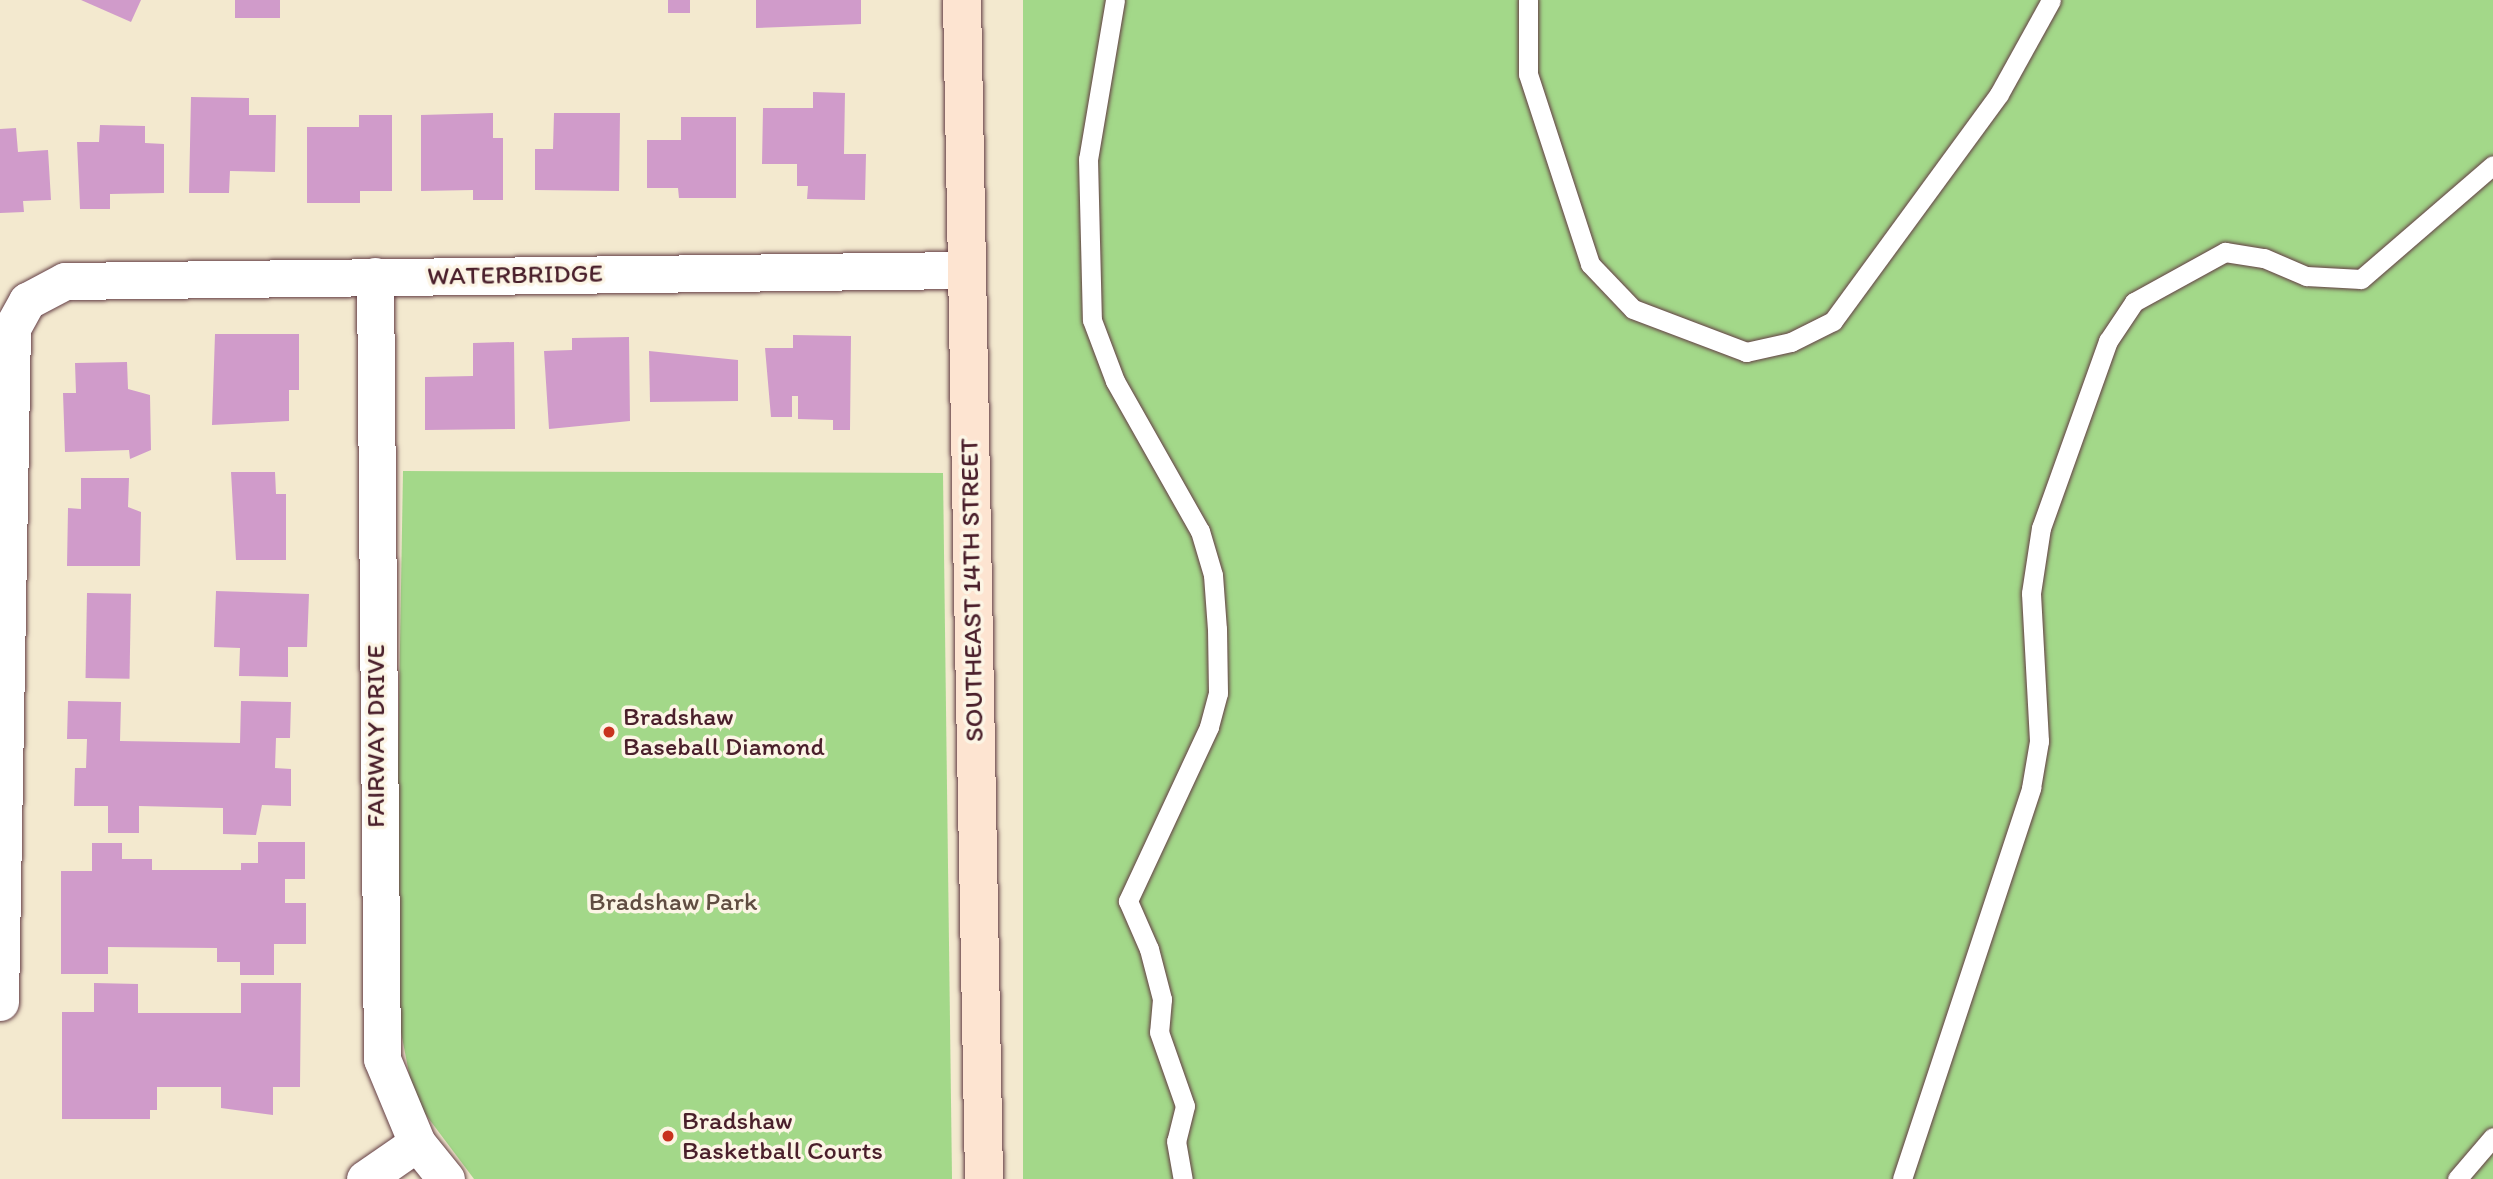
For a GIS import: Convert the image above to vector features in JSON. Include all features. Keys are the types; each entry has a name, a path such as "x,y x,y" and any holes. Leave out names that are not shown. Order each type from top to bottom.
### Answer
{"street":[{"name":"SOUTHEAST 14TH STREET","path":"962,0 984,1179"},
{"name":"WATERBRIDGE","path":"0,1002 12,328 27,301 65,281 966,270"},
{"name":"FAIRWAY DRIVE","path":"375,276 382,1059 417,1143 446,1179"},
{"path":"365,1179 417,1143"}],"lane":[{"path":"1115,0 1088,159 1092,320 1115,382 1200,531 1213,575 1217,629 1218,694 1209,727 1128,901 1149,949 1162,999 1159,1032 1185,1106 1177,1142 1183,1179"},
{"path":"1528,0 1528,74 1590,264 1633,309 1746,352 1791,342 1833,321 1999,94 2051,0"},
{"path":"1902,1179 2031,788 2039,741 2031,593 2041,528 2108,341 2134,302 2225,252 2264,258 2306,276 2361,279 2493,164"},
{"path":"2457,1179 2493,1136"}],"green space":[{"path":"1023,0 2493,0 2493,1179 1023,1179"},
{"name":"Bradshaw Park","path":"403,471 943,473 952,1179 474,1179 414,1099 394,996"}],"building":[{"path":"81,0 141,0 131,22"},
{"path":"235,0 280,0 280,18 235,18"},
{"path":"668,0 690,0 690,13 668,13"},
{"path":"756,0 861,0 861,24 756,28"},
{"path":"813,92 845,93 844,154 866,154 865,200 807,199 808,186 797,186 797,164 762,164 763,108 813,108"},
{"path":"191,97 249,98 249,115 276,115 275,172 230,171 229,193 189,193"},
{"path":"493,113 493,138 503,138 503,200 473,200 473,190 421,191 421,115"},
{"path":"554,113 620,113 619,191 535,190 535,149 553,149"},
{"path":"359,115 392,115 392,191 360,191 360,203 307,203 307,127 359,127"},
{"path":"681,117 736,117 736,198 679,198 678,188 647,188 647,140 681,140"},
{"path":"100,125 145,126 145,143 164,144 164,193 110,194 110,209 80,209 77,142 99,142"},
{"path":"16,128 18,152 48,150 51,200 23,201 24,212 0,213 0,129"},
{"path":"215,334 299,334 299,390 289,390 289,421 212,425"},
{"path":"793,335 851,336 850,430 833,430 833,420 798,419 798,396 792,396 792,417 771,417 765,348 793,348"},
{"path":"629,337 630,421 549,429 544,351 572,350 572,338"},
{"path":"514,342 515,429 425,430 425,377 473,376 473,343"},
{"path":"649,351 738,360 738,401 650,402"},
{"path":"127,362 128,389 150,395 151,450 130,459 129,450 65,452 63,393 76,393 75,363"},
{"path":"231,472 275,472 276,494 286,494 286,560 236,560"},
{"path":"81,478 129,478 128,507 141,512 140,566 67,566 68,508 81,509"},
{"path":"216,591 309,594 307,647 288,647 288,677 239,676 240,648 214,647"},
{"path":"87,593 131,594 130,679 86,678"},
{"path":"68,701 121,702 120,741 240,743 241,701 291,702 290,738 276,738 275,768 291,769 291,806 262,805 256,835 223,834 223,808 139,806 139,833 108,833 108,806 74,806 75,768 86,768 87,739 67,739"},
{"path":"258,842 305,842 305,879 285,879 285,903 306,903 306,944 274,944 274,975 240,975 240,962 217,962 217,948 108,947 108,974 61,974 61,871 92,871 92,843 122,843 122,859 152,859 152,870 241,870 241,863 258,863"},
{"path":"94,983 138,984 138,1013 241,1013 241,983 301,983 300,1087 273,1087 273,1115 221,1108 221,1087 157,1087 157,1110 150,1110 150,1119 62,1119 62,1012 94,1012"}],"place":[{"name":"Bradshaw Baseball Diamond","path":"609,732"},
{"name":"Bradshaw Basketball Courts","path":"668,1136"}]}
